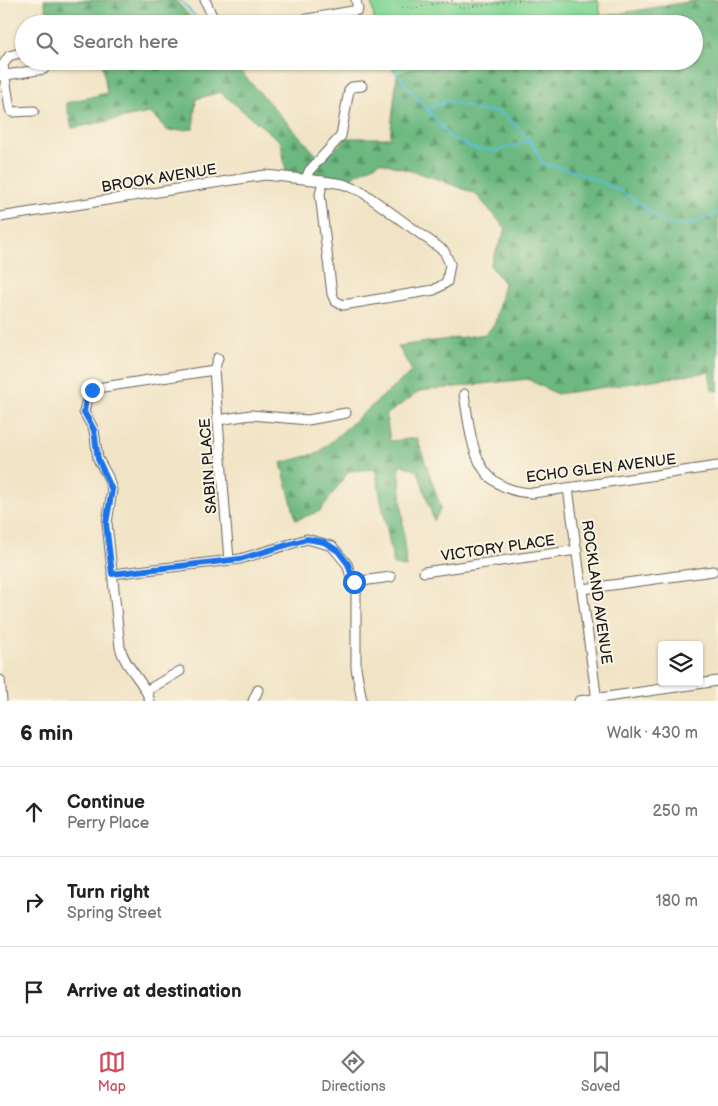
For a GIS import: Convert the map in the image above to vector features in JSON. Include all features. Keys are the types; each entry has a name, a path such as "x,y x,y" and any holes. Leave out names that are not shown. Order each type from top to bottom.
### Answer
{"street":[{"path":"205,0 212,15"},
{"path":"330,15 358,10 356,0"},
{"path":"15,54 9,56 3,66 3,76 10,109 12,112 34,112"},
{"path":"3,76 38,70"},
{"path":"306,179 309,171 341,136 349,90 352,87 362,86"},
{"name":"BROOK AVENUE","path":"0,217 265,175 323,181 343,184 361,191 444,251 450,264 447,282 434,290 343,305 334,301 320,194 323,181"},
{"path":"150,701 146,691 126,664 120,647 106,523 112,490 95,449 94,430 84,412 86,399 92,390 97,388 214,370 218,358"},
{"name":"SABIN PLACE","path":"214,370 229,560"},
{"name":"ECHO GLEN AVENUE","path":"464,394 474,453 489,477 504,487 523,492 568,488 718,466"},
{"path":"218,420 251,415 308,420 346,413"},
{"name":"ROCKLAND AVENUE","path":"568,488 597,700"},
{"path":"112,574 229,560 307,539 332,546 348,564 354,582 358,607 356,668 362,701"},
{"name":"VICTORY PLACE","path":"424,572 577,550"},
{"path":"583,589 713,571"},
{"path":"354,582 391,577"},
{"path":"146,691 180,671"},
{"path":"579,701 597,700 718,681"},
{"path":"0,686 2,701"},
{"path":"253,701 258,690"}],"path":[{"path":"396,0 400,6 409,8 453,1 459,7 475,7 523,0"},
{"path":"473,0 475,7"}],"green space":[{"path":"44,0 175,0 189,15 48,15"},
{"path":"371,0 598,0 601,15 374,15"},
{"path":"699,0 718,0 718,391 712,390 709,372 557,394 527,379 420,391 386,415 390,441 417,438 441,508 434,521 418,471 399,464 406,567 394,565 375,469 349,471 320,511 296,520 281,463 318,453 412,371 398,346 486,334 495,323 504,283 490,265 506,229 476,194 435,178 380,162 348,179 286,173 281,142 220,92 196,99 193,129 168,131 150,113 72,128 66,103 107,93 103,70 239,70 322,161 347,138 390,138 397,75 410,70 703,70 703,15 610,15"},
{"path":"394,70 410,70 397,75"}],"waterway":[{"path":"180,0 194,15"},
{"path":"394,70 451,138 476,149 496,151 526,142 533,144 543,164 577,172 612,187 632,198 668,224 680,226 691,224 718,212"},
{"path":"427,109 448,101 483,111 496,111 507,117 533,143"}],"route":[{"path":"92,390 86,399 84,412 94,430 95,449 98,459 111,483 112,496 106,523 112,574 240,559 307,539 324,542 338,551 348,564 354,582"}]}
